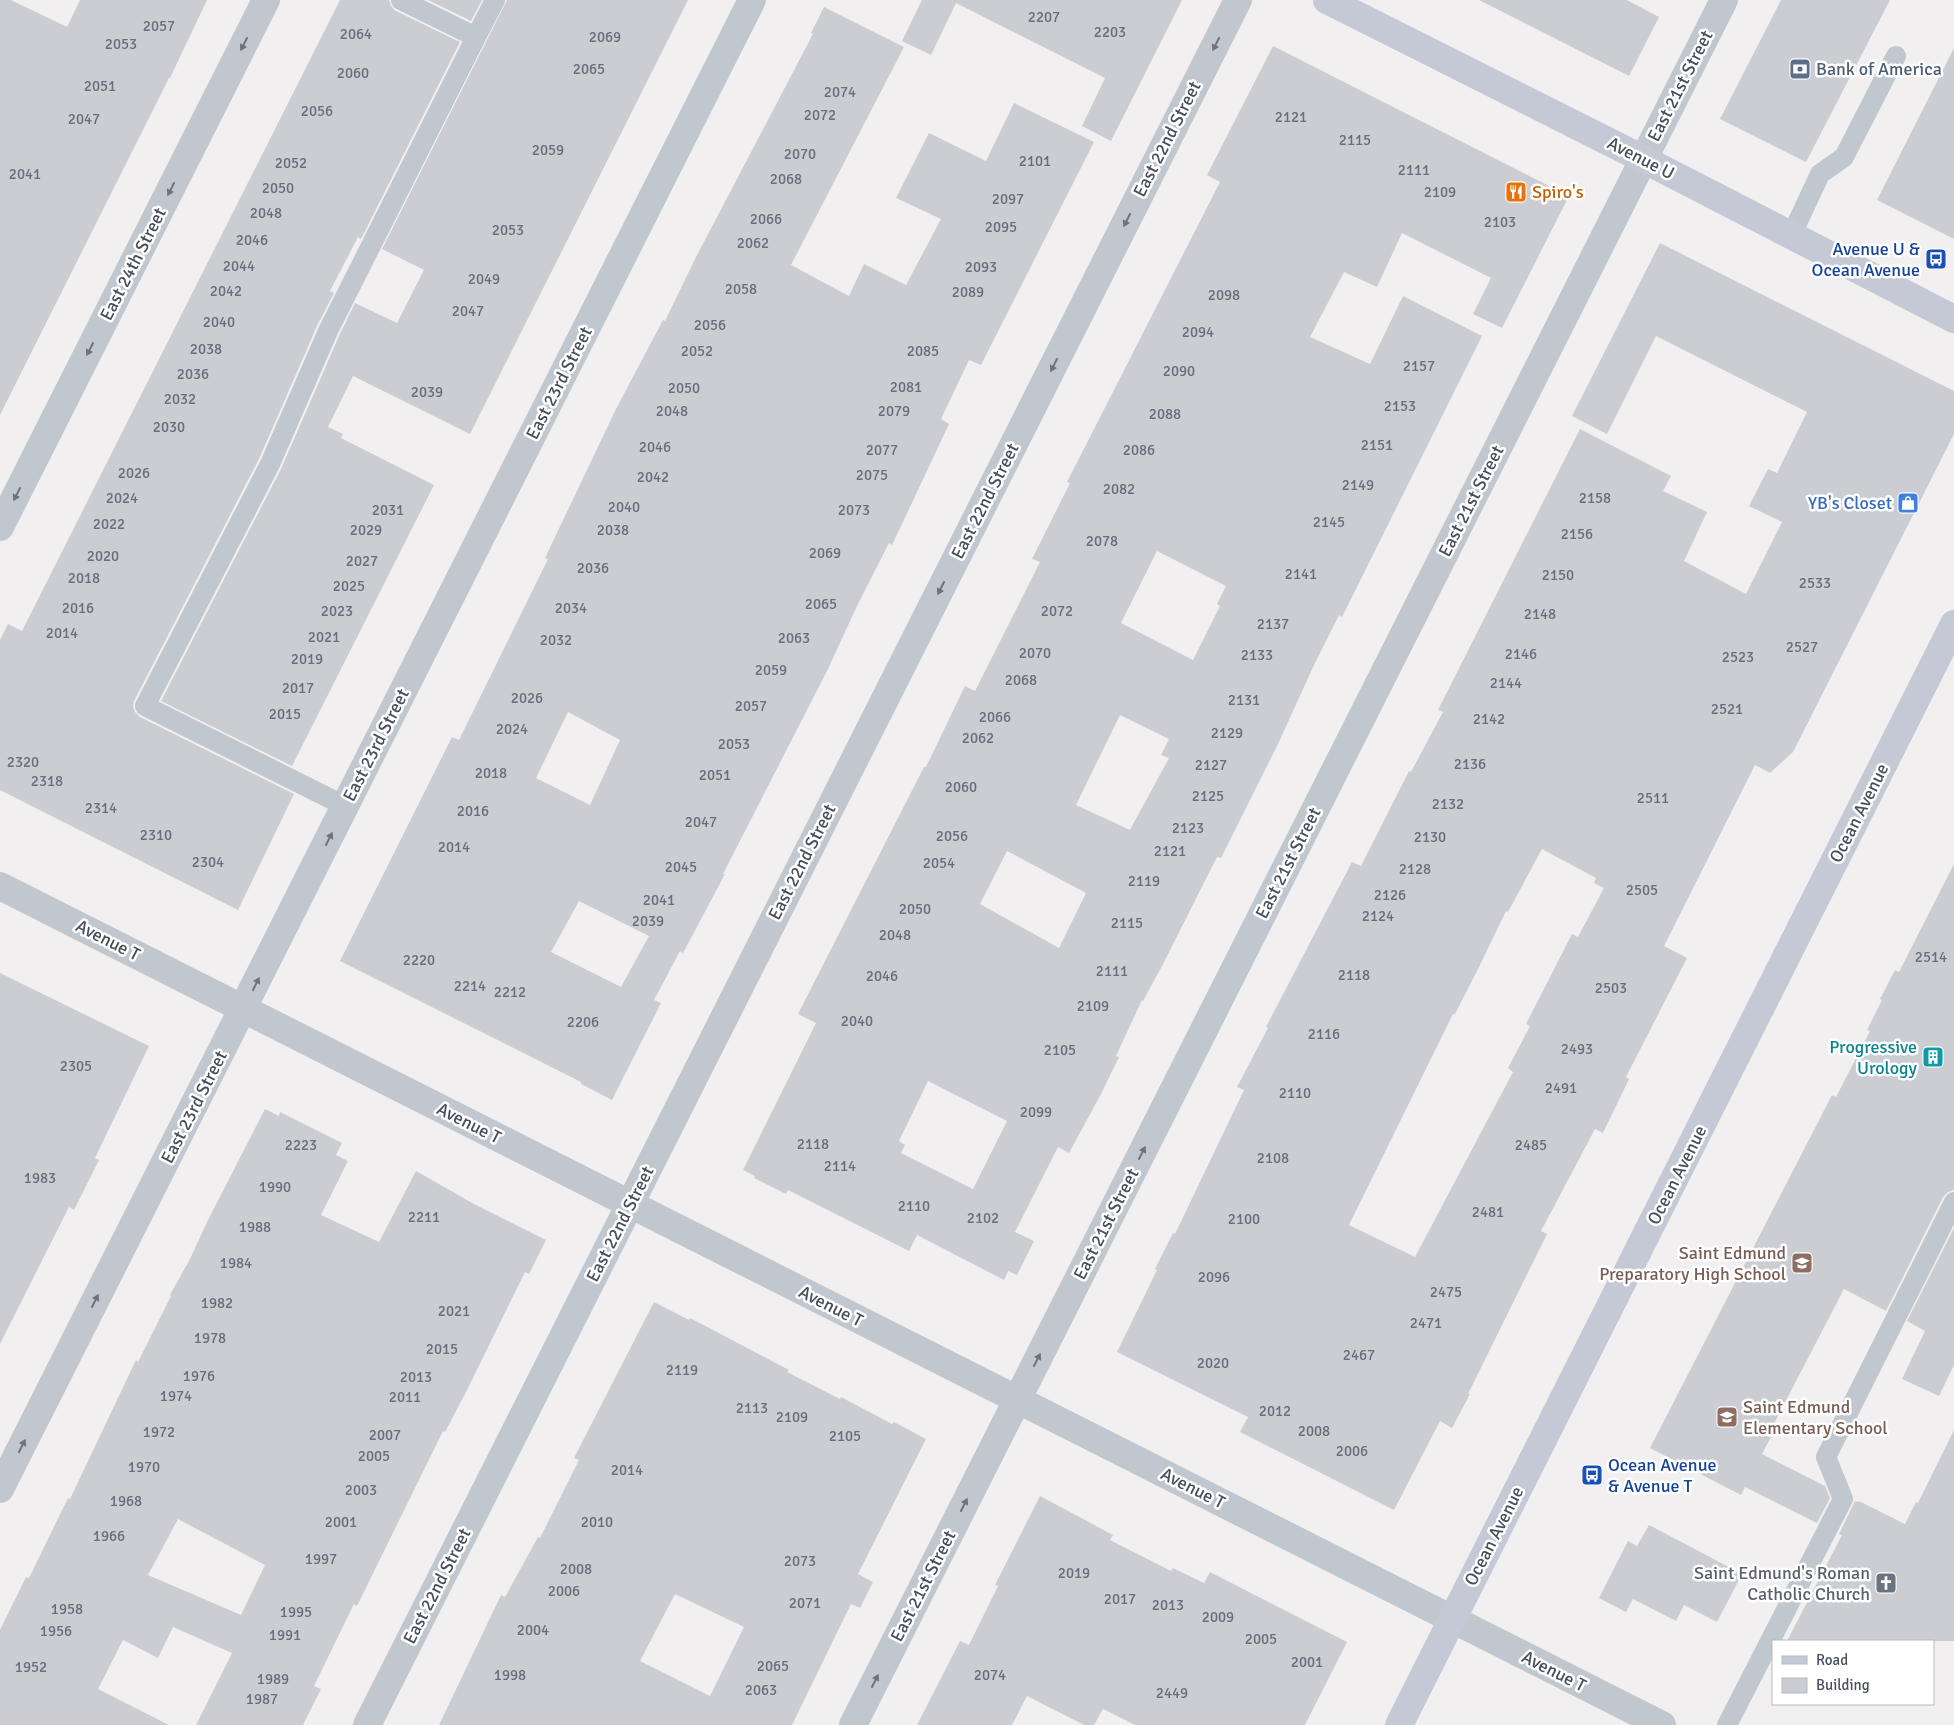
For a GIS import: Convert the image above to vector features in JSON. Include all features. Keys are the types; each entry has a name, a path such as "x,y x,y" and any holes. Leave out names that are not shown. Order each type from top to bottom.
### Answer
{"main road":[{"name":"Avenue U","path":"1327,0 1644,159 1954,320"},
{"name":"Ocean Avenue","path":"1399,1725 1954,624"}],"street":[{"name":"East 24th Street","path":"0,527 266,0"},
{"name":"East 23rd Street","path":"0,1489 752,0"},
{"name":"East 22nd Street","path":"367,1725 1238,0"},
{"name":"East 21st Street","path":"853,1725 1724,0"},
{"name":"Avenue T","path":"0,886 1662,1725"}],"lane":[{"path":"401,0 476,37"},
{"path":"346,806 145,706 270,464 328,331 495,0"},
{"path":"1791,236 1820,174 1844,157 1896,56"},
{"path":"1727,1725 1843,1499 1826,1457 1954,1202"}],"building":[{"path":"0,0 11,0 67,27 80,0 207,0 170,78 0,415"},
{"path":"340,0 389,0 391,6 396,11 460,42 361,239 358,237 330,291 334,293 317,326 259,459 133,706 135,712 140,717 294,794 238,910 0,790 0,640 8,624 22,631"},
{"path":"428,0 482,0 471,21"},
{"path":"507,0 688,0 470,434 353,376 328,427 343,434 341,438 434,485 292,766 161,701 281,469 355,303 397,323 424,270 382,249"},
{"path":"922,0 1182,0 1111,141 1082,126 1105,78 956,3 931,55 902,41"},
{"path":"1479,0 1627,0 1659,17 1629,76"},
{"name":"Bank of America","path":"1781,0 1890,0 1806,162 1720,119"},
{"path":"824,7 904,47 791,265 849,296 864,264 906,285 941,219 896,198 929,133 986,161 1014,103 1094,142 981,365 969,360 941,419 949,424 892,545 889,543 828,669 723,874 725,874 683,953 680,951 654,1000 661,1003 612,1100 581,1084 581,1082 340,961 452,737 459,740 548,559 545,558 616,409 663,320 665,321 696,257 813,34 811,33","holes":["568,712 620,740 590,805 536,778","579,901 649,936 621,987 551,952"]},
{"path":"1273,46 1569,196 1502,328 1473,314 1491,278 1402,233 1377,287 1344,272 1310,337 1370,364 1403,296 1482,336 1342,617 1339,615 1314,665 1278,744 1221,858 1217,857 1162,966 1142,1000 1116,1056 1119,1057 1101,1094 1069,1153 1058,1147 1015,1232 1034,1241 1017,1275 1008,1271 1004,1280 917,1235 909,1251 788,1190 786,1194 754,1178 755,1176 743,1170 816,1023 798,1014 924,767 926,767 965,686 975,691 1040,562 1032,559 1070,483 1067,482 1220,182 1207,175","holes":["1157,551 1226,586 1217,604 1220,606 1193,660 1121,623","1120,715 1169,739 1161,755 1169,758 1130,830 1076,805","1007,851 1086,893 1059,948 980,904","928,1081 1007,1121 973,1189 901,1153 905,1145 899,1141"]},
{"path":"1954,48 1954,239 1877,200"},
{"path":"1660,243 1954,391 1954,434 1793,752 1770,773 1755,765 1664,946 1687,958 1626,1077 1629,1079 1603,1133 1595,1129 1541,1231 1547,1234 1452,1428 1440,1421 1394,1510 1240,1432 1248,1417 1117,1352 1157,1270 1155,1269 1173,1233 1175,1234 1244,1090 1237,1087 1268,1028 1266,1027 1352,862 1361,866 1409,771 1411,772 1443,712 1438,710 1580,429 1671,476 1663,491 1707,512 1684,561 1746,594 1782,522 1749,506 1768,469 1777,473 1807,412 1656,336 1607,434 1572,416","holes":["1542,849 1596,878 1594,883 1604,888 1578,937 1572,934 1526,1024 1530,1026 1508,1068 1513,1072 1415,1257 1349,1225 1453,1014 1455,1014 1506,911 1508,912"]},
{"path":"1954,864 1954,1190 1948,1192 1943,1197 1886,1311 1844,1289 1768,1435 1771,1437 1762,1454 1825,1486 1830,1498 1817,1523 1745,1487 1741,1495 1650,1448 1832,1095 1836,1097 1870,1031 1867,1030 1895,970 1899,972"},
{"path":"0,973 149,1046 95,1158 99,1160 74,1210 69,1207 0,1344"},
{"path":"265,1109 279,1116 280,1112 342,1143 336,1155 348,1161 321,1215 379,1242 416,1171 474,1204 546,1240 529,1274 525,1272 466,1392 445,1432 443,1431 357,1606 354,1604 314,1686 321,1689 303,1725 196,1725 232,1653 173,1627 158,1658 123,1640 98,1689 169,1725 0,1725 0,1630 26,1577 29,1578 68,1498 70,1499 136,1360 138,1362","holes":["178,1519 265,1565 241,1615 148,1575"]},
{"path":"1954,1228 1954,1365 1939,1396 1902,1379 1925,1331 1907,1321"},
{"path":"654,1302 689,1320 690,1318 840,1399 841,1397 892,1424 894,1422 926,1439 858,1574 873,1582 860,1608 851,1604 792,1725 439,1725 501,1595 505,1597 538,1537 540,1538 579,1460 574,1458","holes":["675,1594 744,1627 710,1696 640,1661"]},
{"name":"Saint Edmund's Roman Catholic Church","path":"1954,1430 1954,1641 1788,1640 1842,1535 1839,1534 1855,1501 1859,1501 1905,1524 1916,1502 1918,1503"},
{"path":"1040,1496 1113,1535 1110,1540 1171,1571 1173,1568 1204,1583 1210,1572 1347,1642 1305,1725 1135,1725 1103,1709 1094,1725 1084,1725 1027,1696 1012,1725 917,1725 960,1641 969,1645 998,1586 995,1585"},
{"path":"1649,1525 1742,1574 1717,1622 1684,1605 1676,1621 1633,1599 1626,1612 1599,1598 1628,1541 1637,1546"}],"place":[{"name":"Bank of America","path":"1800,69"},
{"name":"Spiro's","path":"1516,192"},
{"name":"Avenue U & Ocean Avenue","path":"1936,259"},
{"name":"YB's Closet","path":"1908,503"},
{"name":"Progressive Urology","path":"1933,1057"},
{"name":"Saint Edmund Preparatory High School","path":"1802,1263"},
{"name":"Saint Edmund Elementary School","path":"1727,1417"},
{"name":"Ocean Avenue & Avenue T","path":"1592,1475"},
{"name":"Saint Edmund's Roman Catholic Church","path":"1886,1583"}]}
